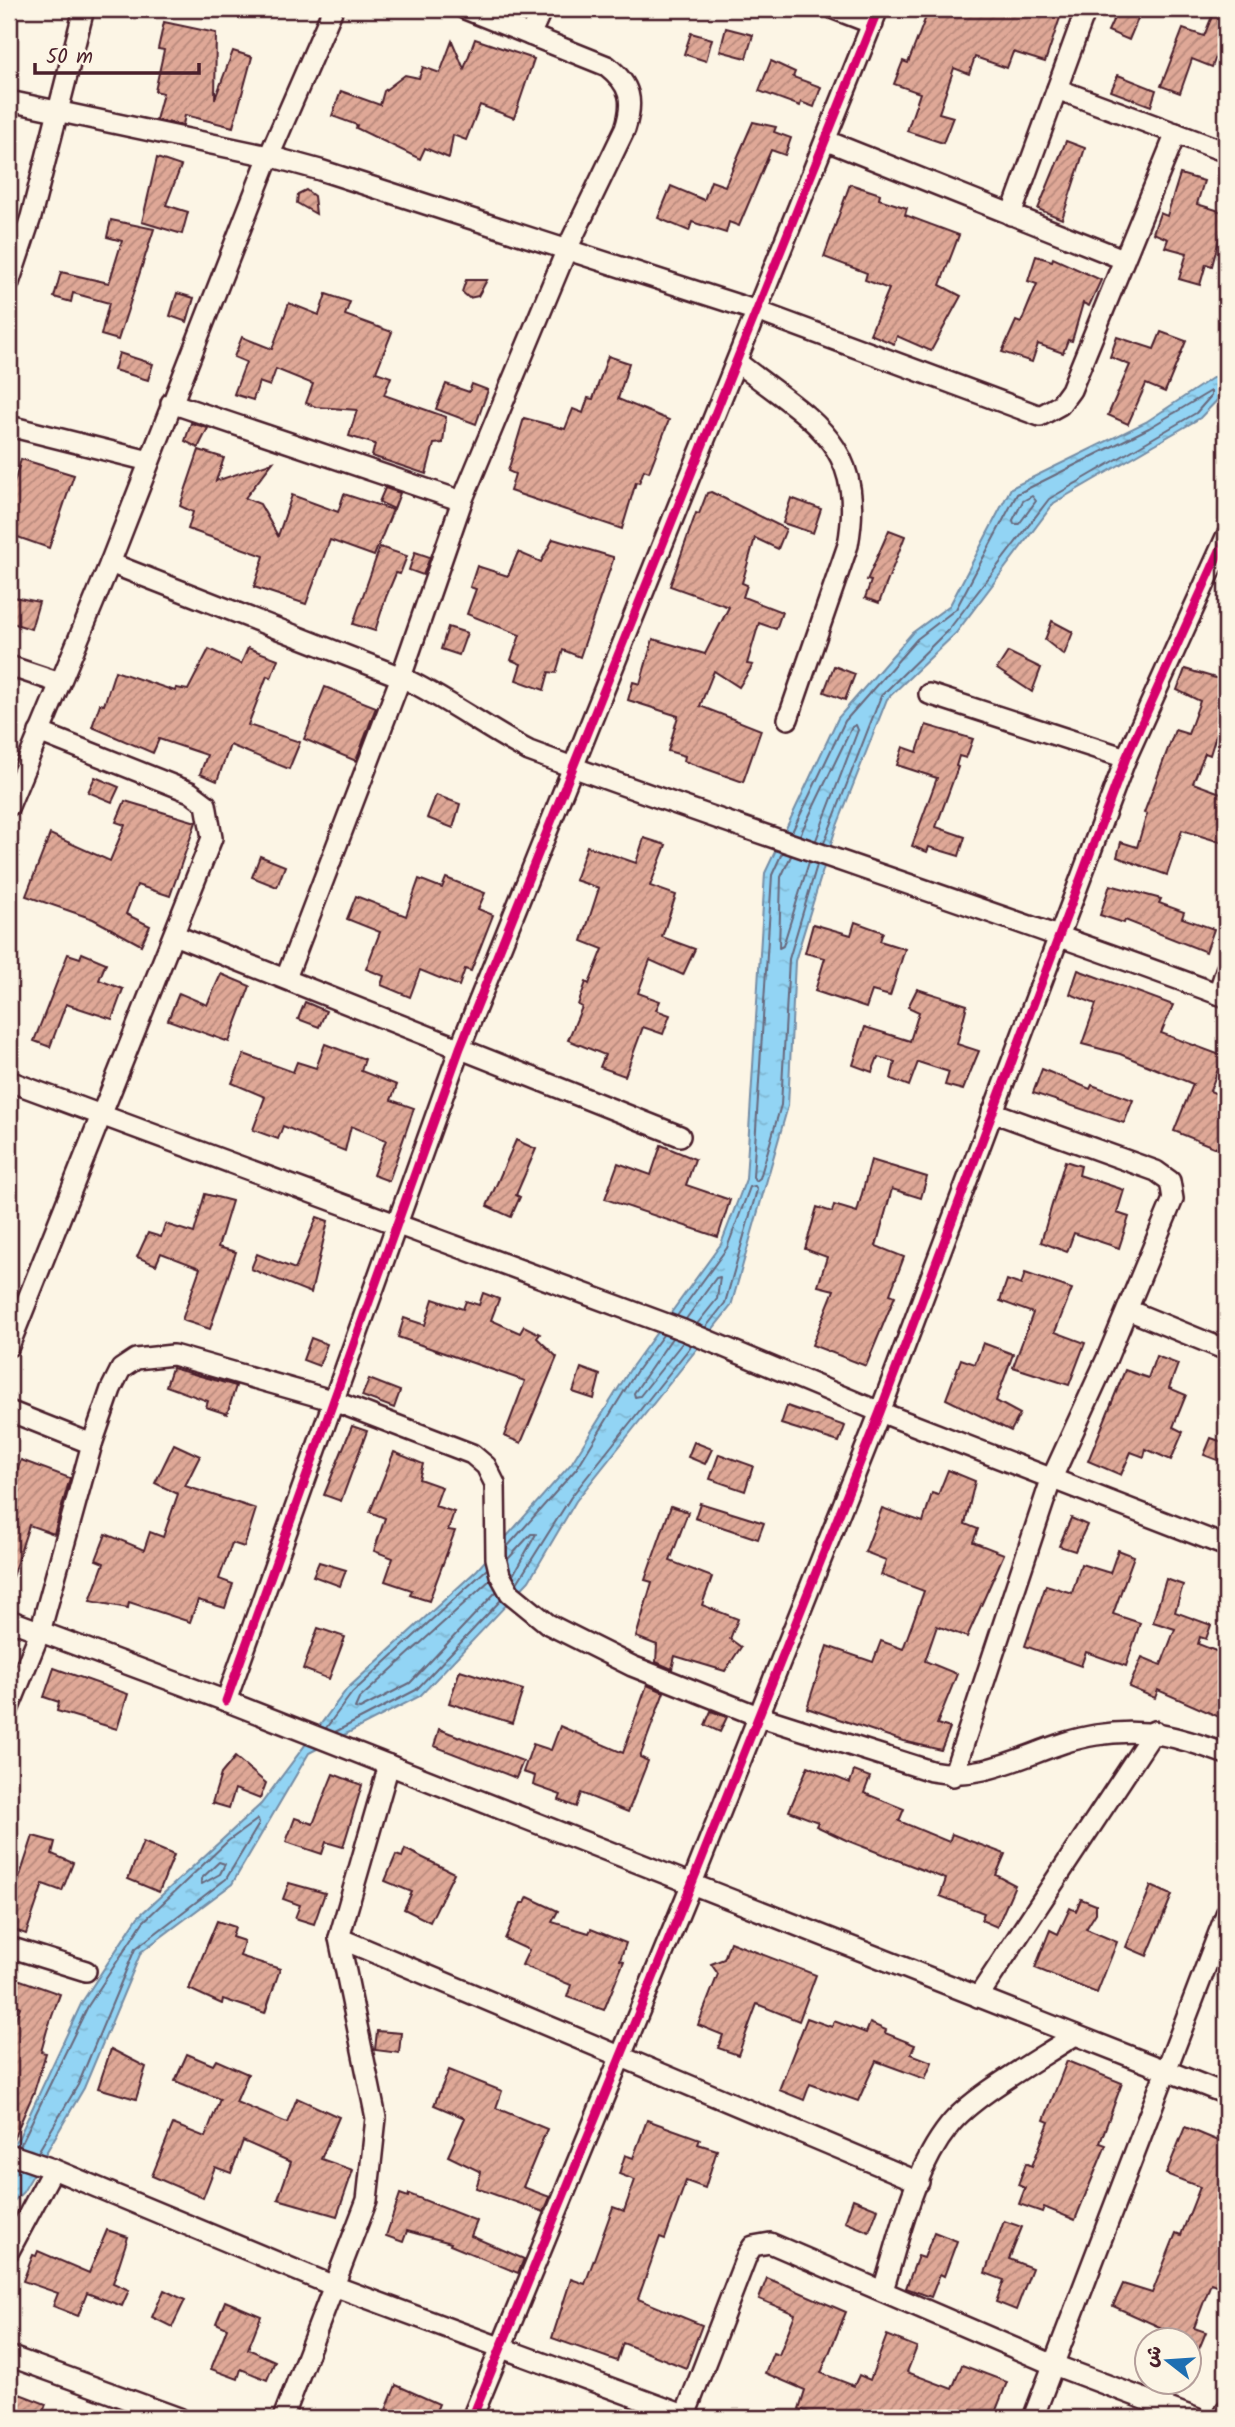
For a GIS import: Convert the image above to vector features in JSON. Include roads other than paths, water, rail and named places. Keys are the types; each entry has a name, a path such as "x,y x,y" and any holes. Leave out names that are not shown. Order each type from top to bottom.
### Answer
{"street":[{"path":"9,283 59,113 84,9"},
{"path":"9,806 110,563 269,156 333,9"},
{"path":"286,978 401,677 462,501 567,250 625,130 631,95 621,77 607,66 465,9"},
{"path":"530,35 542,9"},
{"path":"226,1701 331,1400 460,1048 828,141 876,16 834,9"},
{"path":"1011,215 1086,9"},
{"path":"1057,89 1226,152"},
{"path":"9,101 269,156 757,311 1040,416 1060,405 1071,390 1176,133"},
{"path":"828,141 1124,259"},
{"path":"737,362 833,441 847,466 851,482 853,520 848,545 788,719"},
{"path":"171,403 462,501"},
{"path":"9,426 149,461"},
{"path":"472,2418 692,1883 880,1412 1126,758 1226,537"},
{"path":"110,563 401,677 443,697 487,729 529,751 950,900 1058,934 1222,995 1226,970"},
{"path":"9,666 60,683"},
{"path":"929,694 1126,758"},
{"path":"9,1346 212,838 206,804 190,792 39,732"},
{"path":"174,934 680,1136"},
{"path":"9,1081 683,1330 880,1412 1226,1546"},
{"path":"953,1776 1051,1480 1128,1310 1173,1199 1170,1181 1156,1171 992,1112"},
{"path":"1128,1310 1226,1350"},
{"path":"9,1709 40,1632 92,1444 111,1389 121,1369 136,1359 173,1354 331,1400 480,1459 495,1484 496,1558 500,1575 510,1593 548,1624 632,1665 758,1716 931,1772 953,1776 986,1772 1094,1735 1154,1731 1226,1754"},
{"path":"9,1411 92,1444"},
{"path":"9,1620 226,1701 1226,2094"},
{"path":"978,1997 1154,1731"},
{"path":"283,2418 367,2200 376,2118 340,1938 389,1765"},
{"path":"1034,2418 1226,1914"},
{"path":"340,1938 919,2182"},
{"path":"9,1947 86,1970"},
{"path":"883,2290 919,2182 949,2125 974,2103 1075,2035"},
{"path":"9,2154 53,2169 334,2286 687,2417 747,2255 753,2246 770,2243 1054,2365 1195,2418"},
{"path":"9,2251 53,2169"},
{"path":"9,2356 142,2412 179,2418"},
{"path":"1223,2418 1226,2410"}],"water":[{"path":"1226,369 1226,391 1200,418 1054,503 956,633 887,699 835,831 795,961 788,1106 731,1306 576,1501 529,1581 420,1696 309,1753 232,1884 141,1952 84,2088 23,2192 9,2206 9,2148 19,2137 82,2002 138,1917 261,1804 347,1689 477,1570 571,1464 631,1368 721,1244 746,1179 765,873 838,718 912,633 950,605 1011,488 1146,422"}]}
